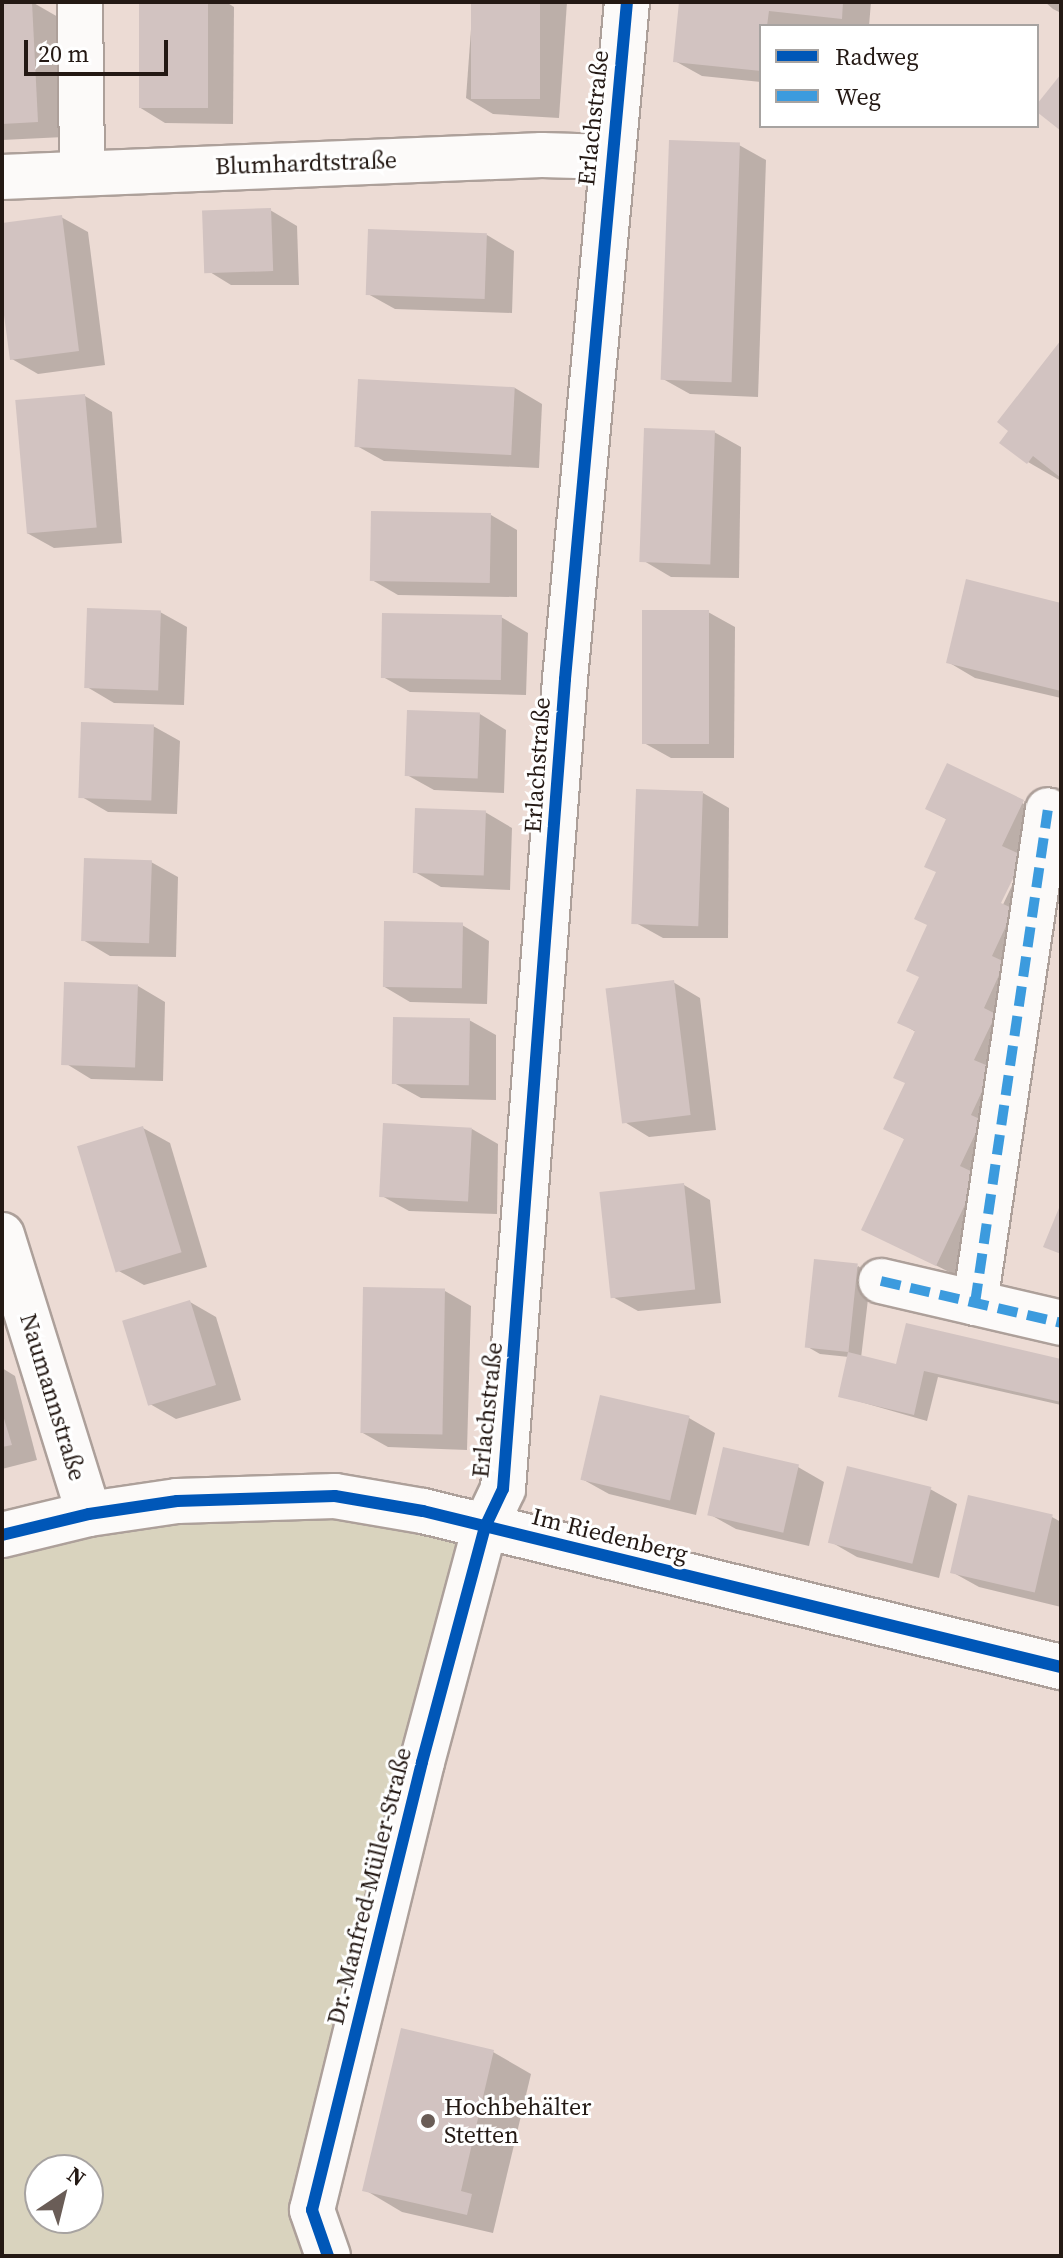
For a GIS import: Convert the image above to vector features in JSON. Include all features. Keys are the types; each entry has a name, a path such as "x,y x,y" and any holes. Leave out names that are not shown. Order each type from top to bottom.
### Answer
{"street":[{"path":"80,2 82,171"},
{"name":"Erlachstraße","path":"485,1527 503,1489 513,1382 566,663 627,2"},
{"name":"Blumhardtstraße","path":"2,177 82,171 542,155 611,157"},
{"path":"975,1303 1048,810"},
{"name":"Naumannstraße","path":"2,1235 89,1514"},
{"path":"881,1281 1061,1323"},
{"name":"Im Riedenberg","path":"2,1535 89,1514 254,1495 335,1496 485,1527 1061,1667"},
{"name":"Dr.-Manfred-Müller-Straße","path":"328,2256 312,2210 485,1527"}],"shaded area":[{"path":"177,1501 485,1527 313,2210 328,2256 2,2256 2,1535"}],"building":[{"path":"2,2 32,2 38,122 2,124"},
{"path":"139,2 208,2 208,108 139,108"},
{"path":"471,2 540,2 540,99 471,99"},
{"path":"679,2 843,2 842,19 769,11 767,24 759,24 759,71 673,62"},
{"path":"1061,74 1061,131 1039,114 1039,102"},
{"path":"669,140 740,142 732,382 661,380"},
{"path":"271,208 273,271 204,273 202,210"},
{"path":"62,215 79,351 10,360 2,300 2,223"},
{"path":"368,229 487,233 485,299 366,295"},
{"path":"1061,340 1061,478 1033,456 1027,464 999,443 1008,431 997,422"},
{"path":"358,379 515,387 511,455 354,447"},
{"path":"85,394 97,527 27,534 15,400"},
{"path":"644,428 715,430 710,564 639,562"},
{"path":"371,511 491,513 490,583 370,581"},
{"path":"966,579 1061,603 1061,691 946,663"},
{"path":"87,608 161,611 158,691 84,688"},
{"path":"642,610 709,610 709,744 642,744"},
{"path":"382,613 502,615 501,680 381,678"},
{"path":"407,710 480,713 478,779 405,776"},
{"path":"81,722 154,725 151,801 78,798"},
{"path":"947,763 1024,800 1002,846 1024,856 1001,903 1014,909 992,956 1005,962 984,1008 996,1014 974,1060 993,1068 971,1115 982,1120 960,1166 979,1175 936,1266 861,1230 904,1139 883,1129 905,1083 893,1078 915,1031 897,1023 919,977 906,971 927,925 914,919 936,872 924,867 946,819 925,809"},
{"path":"636,789 703,791 698,926 631,924"},
{"path":"415,808 486,810 484,875 413,873"},
{"path":"84,858 152,860 149,943 81,941"},
{"path":"384,921 463,922 462,988 383,987"},
{"path":"674,980 691,1115 622,1123 606,988"},
{"path":"64,982 138,985 135,1068 61,1065"},
{"path":"393,1017 470,1018 469,1085 392,1084"},
{"path":"383,1123 472,1128 468,1202 379,1197"},
{"path":"143,1126 182,1252 116,1272 77,1146"},
{"path":"684,1183 695,1289 611,1298 599,1192"},
{"path":"1061,1203 1061,1254 1043,1247"},
{"path":"814,1259 858,1264 848,1352 805,1348"},
{"path":"363,1287 445,1288 442,1434 360,1433"},
{"path":"190,1300 216,1385 148,1406 122,1321"},
{"path":"906,1323 1061,1359 1061,1402 924,1371 914,1415 838,1397 848,1352 896,1364"},
{"path":"600,1395 690,1416 670,1500 580,1480"},
{"path":"2,1412 12,1445 2,1447"},
{"path":"723,1447 799,1465 783,1533 707,1515"},
{"path":"847,1466 931,1487 912,1564 828,1543"},
{"path":"968,1495 1053,1515 1035,1593 950,1573"},
{"name":"Hochbehälter Stetten","path":"401,2028 494,2050 461,2191 472,2194 467,2215 362,2191"}],"marked path":[{"path":"975,1303 1048,810"},
{"path":"881,1281 1061,1323"}],"cycle path":[{"path":"328,2256 312,2210 422,1762 485,1527 503,1489 565,679 627,2"},
{"path":"2,1535 89,1514 177,1501 335,1496 423,1511 1061,1667"}],"place":[{"name":"Hochbehälter Stetten","path":"428,2121"}]}
